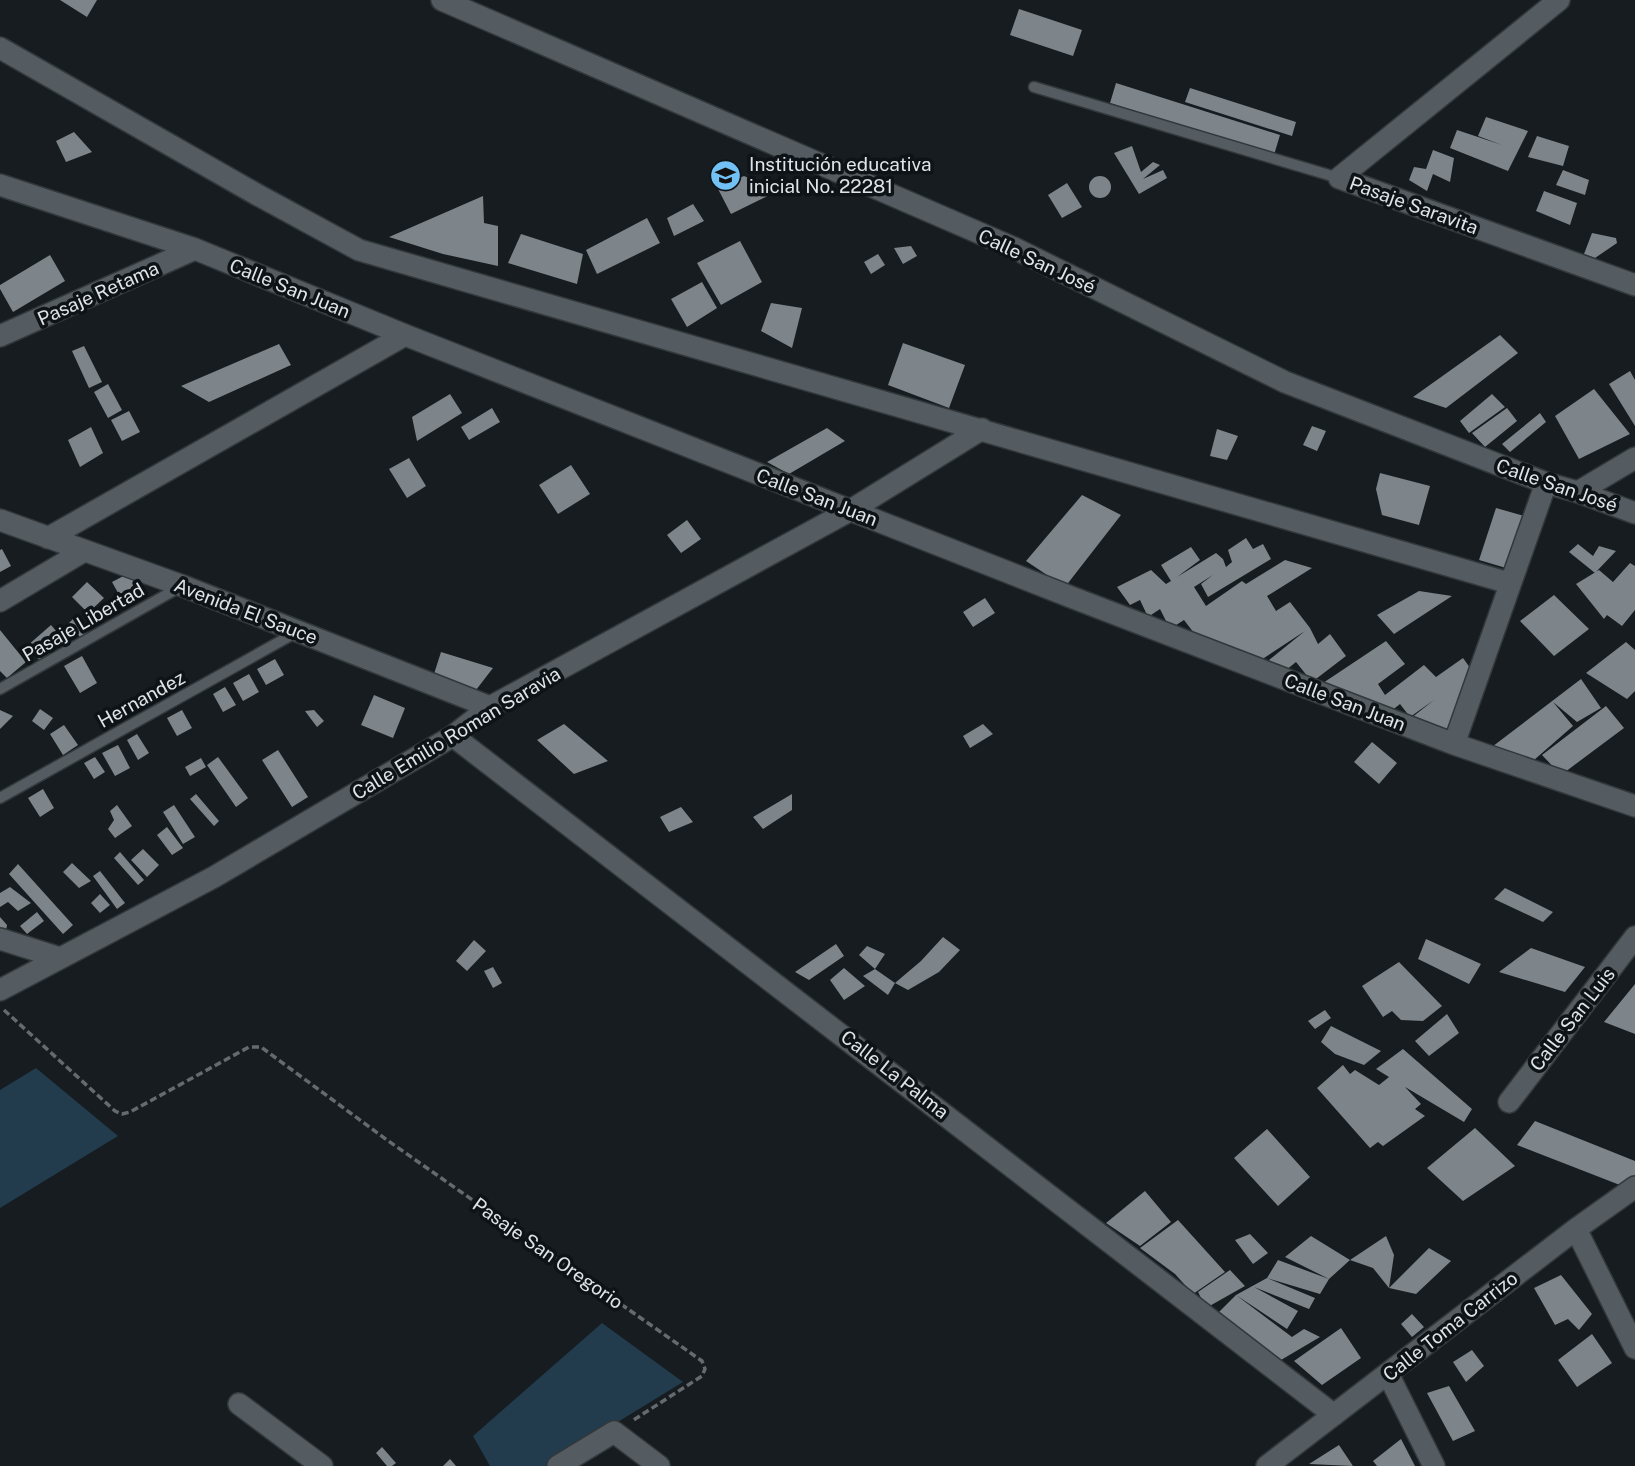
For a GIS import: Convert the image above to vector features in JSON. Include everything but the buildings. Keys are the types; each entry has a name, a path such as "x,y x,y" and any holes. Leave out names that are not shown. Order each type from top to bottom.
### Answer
{"street":[{"name":"Calle San José","path":"442,0 1014,248 1285,382 1546,483 1635,513"},
{"name":"Pasaje Saravita","path":"1339,177 1559,0"},
{"path":"0,48 359,250 1509,583"},
{"name":"Pasaje Saravita","path":"1339,177 1635,285"},
{"name":"Calle San Juan","path":"0,185 195,249 405,335 1454,744 1635,806"},
{"name":"Pasaje Retama","path":"0,336 195,249"},
{"path":"48,538 405,335"},
{"name":"Calle Emilio Roman Saravia","path":"0,990 214,877 453,736 490,707 851,510 982,429"},
{"path":"1578,492 1635,458"},
{"path":"1454,744 1546,483"},
{"name":"Avenida El Sauce","path":"0,520 183,586 490,707"},
{"path":"0,601 84,551"},
{"name":"Calle La Palma","path":"453,736 1334,1415"},
{"name":"Calle San Luis","path":"1509,1102 1635,937"},
{"path":"0,939 60,958"},
{"name":"Calle Toma Carrizo","path":"1267,1466 1576,1229 1635,1187"},
{"path":"1576,1229 1635,1348"},
{"path":"1388,1374 1434,1466"},
{"path":"239,1404 322,1466"},
{"path":"558,1466 614,1432 659,1466"}],"lane":[{"path":"1034,87 1339,177"},
{"name":"Pasaje Libertad","path":"0,689 183,586"},
{"name":"Hernandez","path":"0,798 299,631"}],"path":[{"name":"Pasaje San Oregorio","path":"0,1006 115,1111 122,1114 249,1047 261,1047 387,1140 702,1361 705,1368 702,1376 614,1432"}],"shaded area":[{"path":"36,1068 118,1136 0,1208 0,1090"},
{"path":"602,1323 683,1382 546,1466 490,1466 473,1436"}],"place":[{"name":"Institución educativa inicial No. 22281","path":"726,175"}]}
